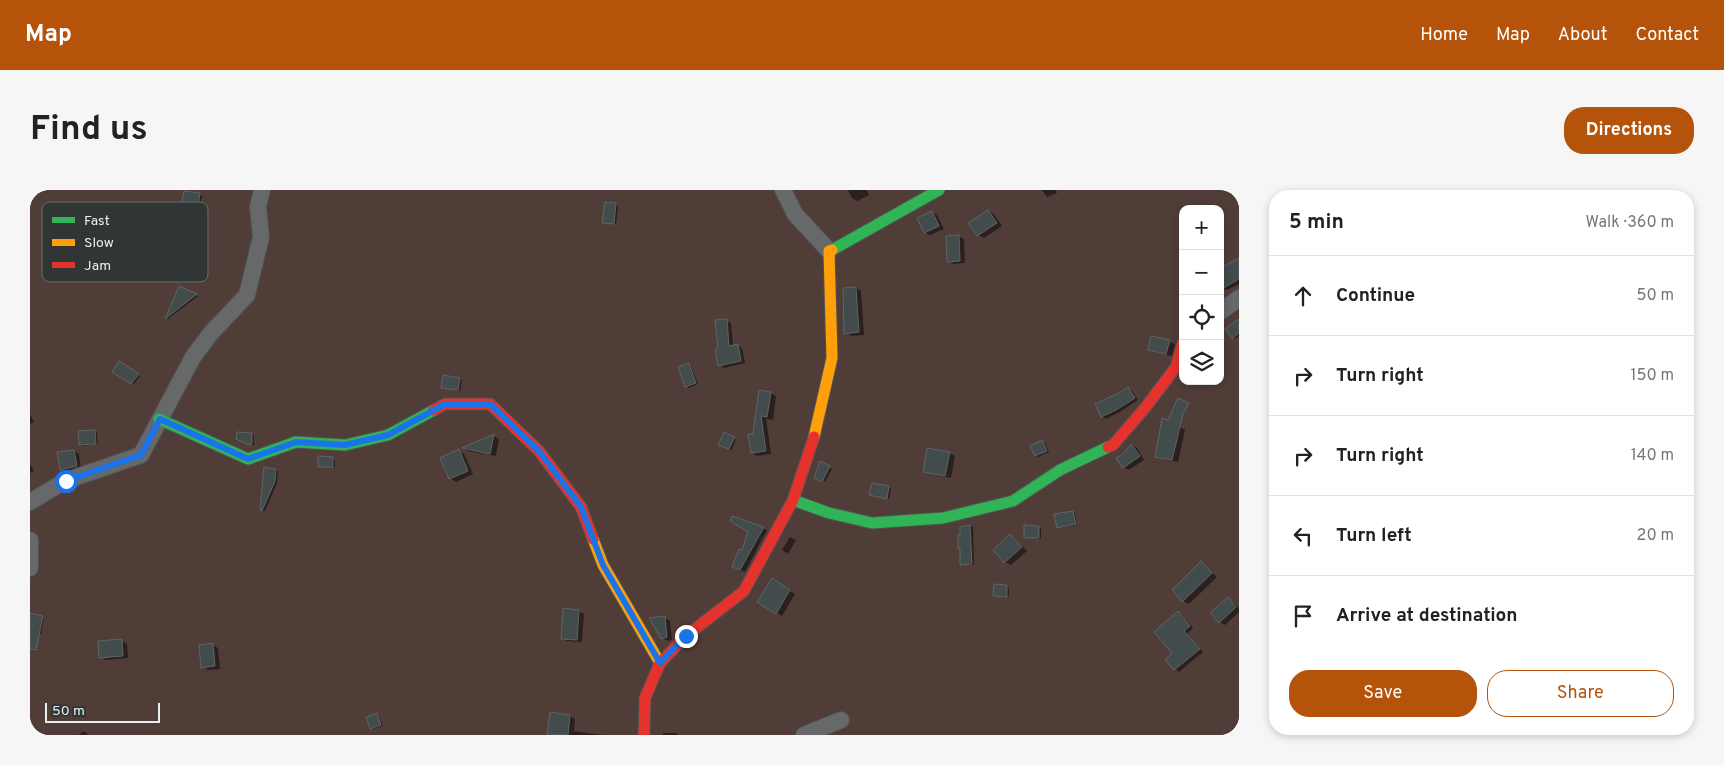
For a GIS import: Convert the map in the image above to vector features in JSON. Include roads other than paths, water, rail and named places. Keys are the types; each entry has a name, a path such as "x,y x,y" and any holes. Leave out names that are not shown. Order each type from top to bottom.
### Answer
{"street":[{"path":"30,502 66,481 141,455 193,357 247,295 261,237 258,207 262,190"},
{"path":"644,735 645,698 660,663 686,636 744,591 793,500 813,442 832,358 829,251 795,214 783,190"},
{"path":"829,251 939,190"},
{"path":"1224,309 1239,298"},
{"path":"793,500 829,513 872,523 943,518 1013,501 1060,470 1113,445 1145,408 1176,367 1179,357"},
{"path":"160,419 248,459 296,442 345,445 388,435 445,404 490,404 539,451 581,507 603,565 660,663"},
{"path":"30,540 30,568"},
{"path":"804,735 841,720"}]}
